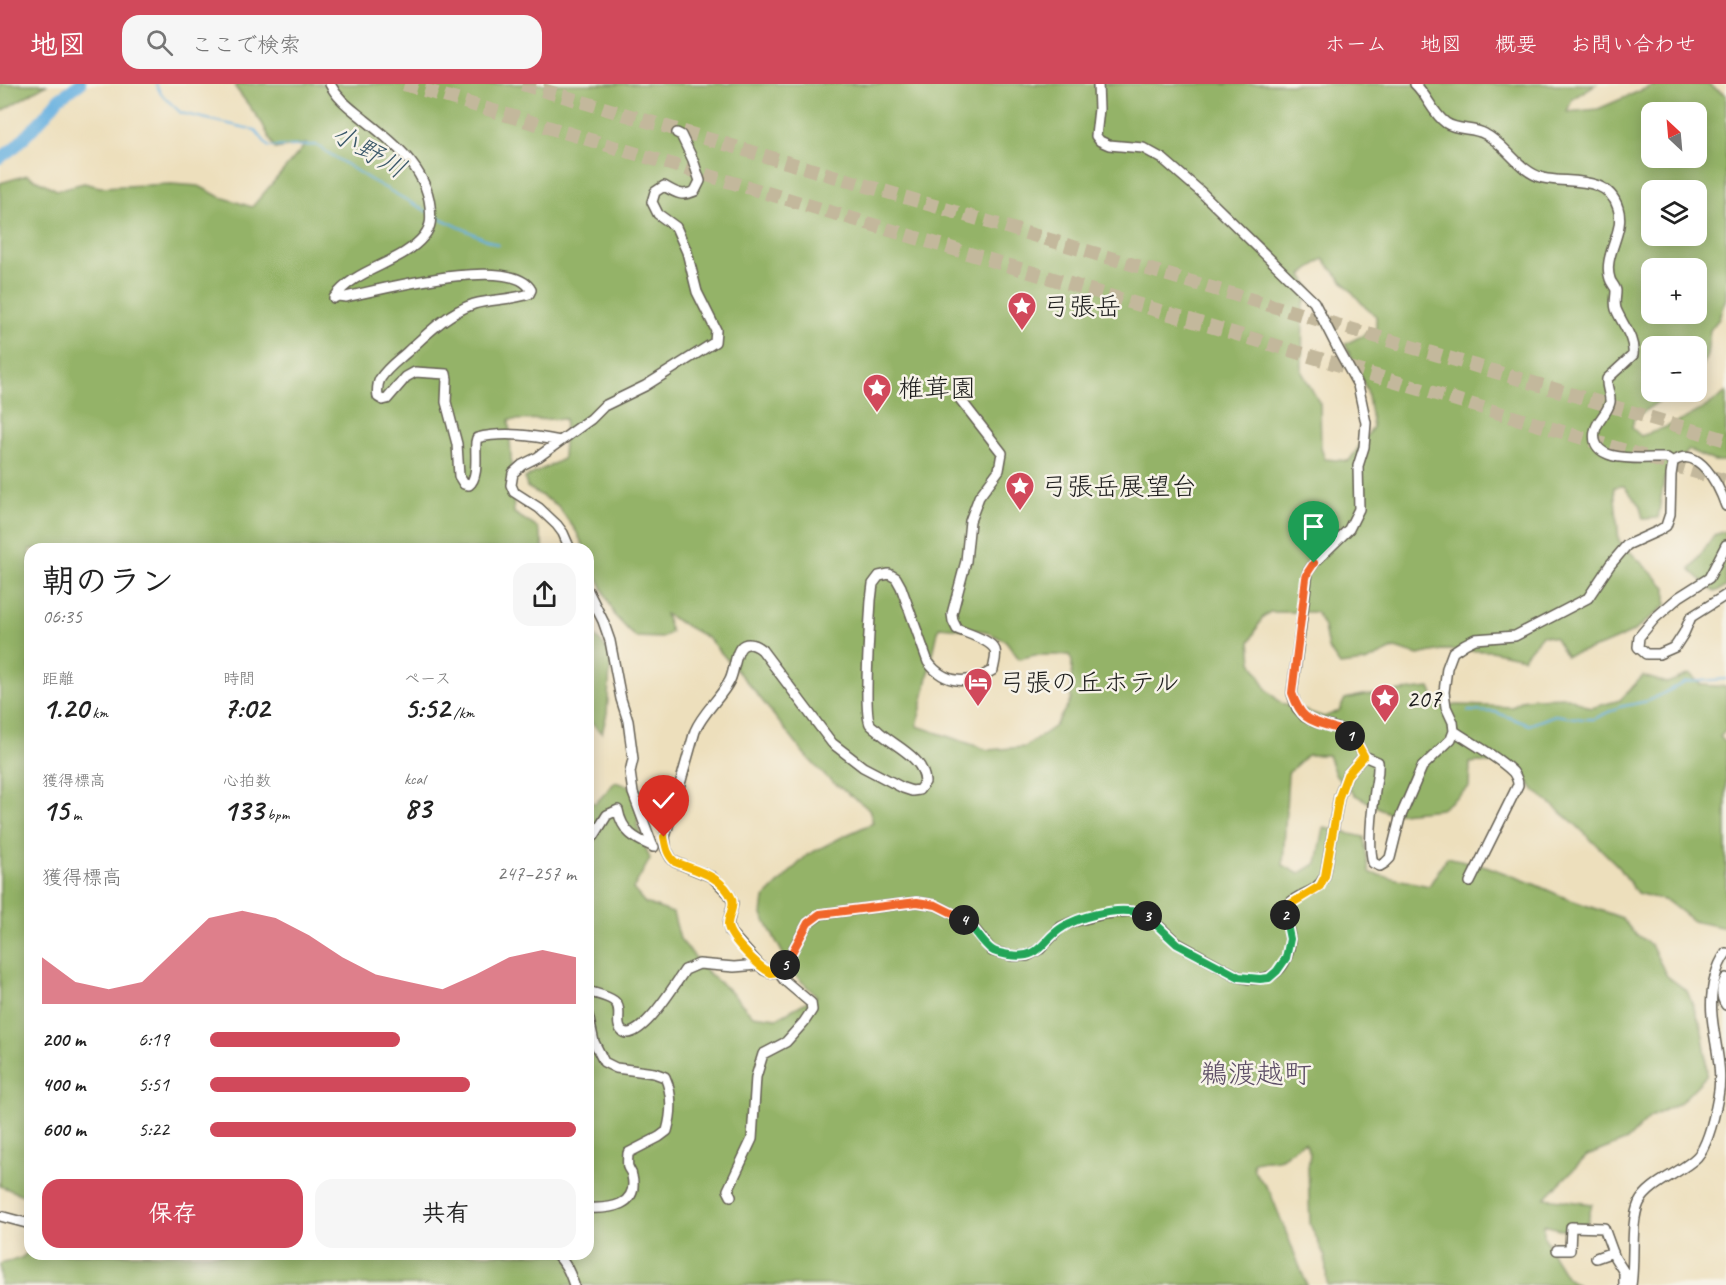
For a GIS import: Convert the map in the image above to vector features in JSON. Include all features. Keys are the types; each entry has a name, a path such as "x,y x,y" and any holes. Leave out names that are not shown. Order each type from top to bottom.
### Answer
{"street":[{"path":"330,84 345,104 367,121 412,164 426,186 432,220 423,237 412,246 386,263 351,279 341,287 334,298 422,280 487,274 518,278 531,290 529,294 515,298 473,305 447,318 390,367 380,380 377,388 378,397 383,400 387,399 406,377 415,372 446,374 446,402 457,444 459,476 464,484 469,485 475,476 477,438 487,435 532,435 560,441"},
{"path":"1098,84 1099,109 1096,136 1100,141 1109,145 1143,148 1163,159 1201,192 1314,302 1358,385 1365,423 1364,447 1358,466 1359,509 1349,529 1314,563 1308,572 1292,693 1297,708 1305,717 1346,731 1357,743 1364,756 1378,762 1379,771 1370,850 1373,863 1380,866 1390,858 1400,818 1422,767 1451,739 1454,731 1453,722 1446,706 1444,692 1447,668 1454,652 1475,639 1515,636 1588,598 1627,544 1666,526 1670,513 1673,462 1680,457 1690,457 1700,462 1716,483 1726,506"},
{"path":"1415,84 1446,123 1458,128 1485,133 1522,167 1540,177 1552,180 1588,182 1605,190 1613,198 1618,207 1619,219 1611,256 1610,279 1616,290 1614,301 1617,310 1634,347 1633,355 1607,379 1606,387 1610,399 1607,411 1594,432 1596,444 1602,452 1615,457 1667,458 1673,462"},
{"path":"567,543 557,525 538,508 514,492 511,485 513,473 591,419 604,406 645,386 715,342 716,330 697,292 687,252 676,227 657,214 652,202 655,192 664,186 679,195 687,195 695,191 700,181 693,160 681,135 677,133"},
{"path":"960,399 1002,453 999,470 979,497 970,521 966,561 952,614 957,629 982,639 995,650 993,670 970,680 946,678 936,672 928,662 902,587 896,578 888,574 879,576 873,584 871,600 867,704 870,724 916,760 925,774 925,782 919,790 903,788 863,767 832,743 756,645 742,646 729,682 699,722 695,731 664,837 666,849 670,858 675,862 712,877 729,894 733,903 728,924 730,932 759,965 771,973 783,968 808,923 820,914 917,902 936,905 954,914 972,926 992,951 1012,956 1027,956 1040,949 1061,927 1072,922 1104,914 1130,911 1147,915 1177,944 1239,977 1269,978 1286,958 1290,939 1285,914 1289,905 1320,886 1325,876 1339,797 1347,775 1364,756"},
{"path":"1726,545 1709,578 1679,597 1655,618 1639,637 1638,647 1646,654 1659,654 1675,647 1691,617 1726,595"},
{"path":"594,603 609,641 631,740 633,759 630,772 633,793 653,847"},
{"path":"1454,731 1506,766 1515,774 1518,781 1470,882"},
{"path":"594,836 608,815 618,810 620,820 633,837 653,847 666,849"},
{"path":"1631,1285 1636,1218 1640,1202 1652,1188 1677,1173 1698,1156 1713,1119 1719,1094 1720,1075 1711,1023 1711,998 1718,966 1726,953"},
{"path":"594,993 617,1003 620,1010 620,1028 623,1032 628,1033 639,1029 650,1018 685,970 692,966 699,964 734,967 759,965"},
{"path":"731,1196 728,1190 752,1139 756,1077 764,1054 786,1042 812,1010 811,1003 778,972"},
{"path":"1726,978 1722,986 1722,999 1726,1005"},
{"path":"594,1042 604,1062 615,1068 654,1073 665,1077 670,1088 671,1100 667,1131 628,1153 627,1165 632,1175 633,1190 626,1200 619,1206 594,1208"},
{"path":"0,1216 24,1222"},
{"path":"1557,1251 1570,1250 1571,1227 1604,1228 1624,1272 1624,1285"},
{"path":"1596,1258 1613,1252"},
{"path":"562,1260 574,1285"}],"green space":[{"path":"0,84 47,84 0,112"},
{"path":"236,84 1596,84 1572,99 1567,112 1598,109 1659,84 1707,84 1726,95 1726,298 1718,320 1710,330 1707,355 1707,336 1641,336 1641,402 1658,402 1634,418 1632,428 1641,436 1664,428 1696,413 1726,392 1726,461 1714,461 1689,450 1664,479 1658,518 1643,519 1640,506 1624,486 1614,487 1619,541 1666,587 1666,605 1633,632 1601,646 1566,656 1555,638 1542,635 1523,658 1491,651 1442,650 1418,655 1395,648 1365,662 1340,665 1328,648 1324,627 1316,612 1270,612 1262,618 1250,642 1252,661 1267,690 1281,703 1324,717 1339,711 1345,699 1430,688 1438,706 1512,707 1521,700 1568,697 1591,708 1620,700 1643,676 1667,683 1690,674 1701,685 1726,687 1726,730 1720,737 1726,743 1726,928 1693,921 1667,901 1637,893 1619,867 1574,823 1536,792 1516,766 1470,763 1469,787 1441,809 1390,814 1355,795 1335,774 1328,755 1307,755 1288,773 1283,865 1299,874 1317,863 1324,828 1364,837 1369,873 1429,886 1447,857 1486,866 1622,918 1632,931 1651,945 1667,976 1687,991 1701,1026 1707,1075 1681,1102 1650,1117 1627,1140 1587,1156 1545,1198 1592,1204 1588,1221 1575,1230 1544,1225 1544,1236 1554,1257 1567,1278 1578,1285 1327,1285 1325,1257 1310,1224 1308,1168 1310,1153 1305,1142 1280,1158 1253,1163 1254,1171 1270,1192 1307,1285 0,1285 0,1264 24,1256 24,1260 594,1260 594,803 615,782 645,791 637,825 650,859 633,889 645,903 673,913 680,939 709,974 729,990 752,1015 777,1018 817,996 794,974 762,915 764,898 807,855 873,823 869,809 826,777 805,755 753,689 708,638 665,614 671,632 662,638 635,637 615,616 594,569 594,543 582,543 557,505 527,487 525,478 563,459 565,419 509,420 514,513 538,528 542,543 24,543 24,1196 0,1186 0,183 27,175 57,190 84,183 100,187 171,184 199,186 218,196 252,207 306,144 275,149 262,123 235,87","holes":["1323,259 1366,308 1376,316 1376,329 1345,344 1367,390 1373,427 1349,461 1325,459 1321,448 1320,404 1302,372 1303,305 1312,291 1302,275","939,627 985,631 1006,641 1019,659 1035,655 1069,655 1072,661 1071,700 1055,726 1025,747 988,750 917,726"]},
{"path":"1726,531 1726,587 1715,592 1690,570 1714,535"},
{"path":"594,635 611,653 607,713 602,733 594,725"}],"waterway":[{"name":"小野川","path":"0,158 15,147 59,98 80,84"},
{"name":"小野川","path":"156,84 161,94 181,113 255,130 269,147 316,145 369,179 428,212"},
{"name":"小野川","path":"433,215 498,245"},
{"path":"1468,711 1495,712 1529,725 1555,715 1594,719 1619,707 1648,701 1686,682 1726,679"}],"tunnel":[{"path":"404,84 1726,481"},
{"path":"522,84 1726,440"}],"place":[{"name":"弓張岳","path":"1022,332"},
{"name":"椎茸園","path":"877,414"},
{"name":"弓張岳展望台","path":"1020,512"},
{"name":"弓張の丘ホテル","path":"978,708"},
{"name":"207","path":"1385,724"}],"district":[{"name":"鵜渡越町","path":"1256,1073"}],"route":[{"path":"664,837 670,858 712,877 729,894 733,903 728,924 730,932 764,970 771,973 783,968 808,923 820,914 917,902 936,905 954,914 972,926 992,951 1012,956 1027,956 1040,949 1061,927 1072,922 1118,911 1130,911 1147,915 1177,944 1239,977 1269,978 1286,958 1290,939 1285,914 1289,905 1320,886 1325,876 1339,797 1347,775 1364,756 1357,743 1346,731 1305,717 1297,708 1292,693 1306,578 1314,563"}]}
